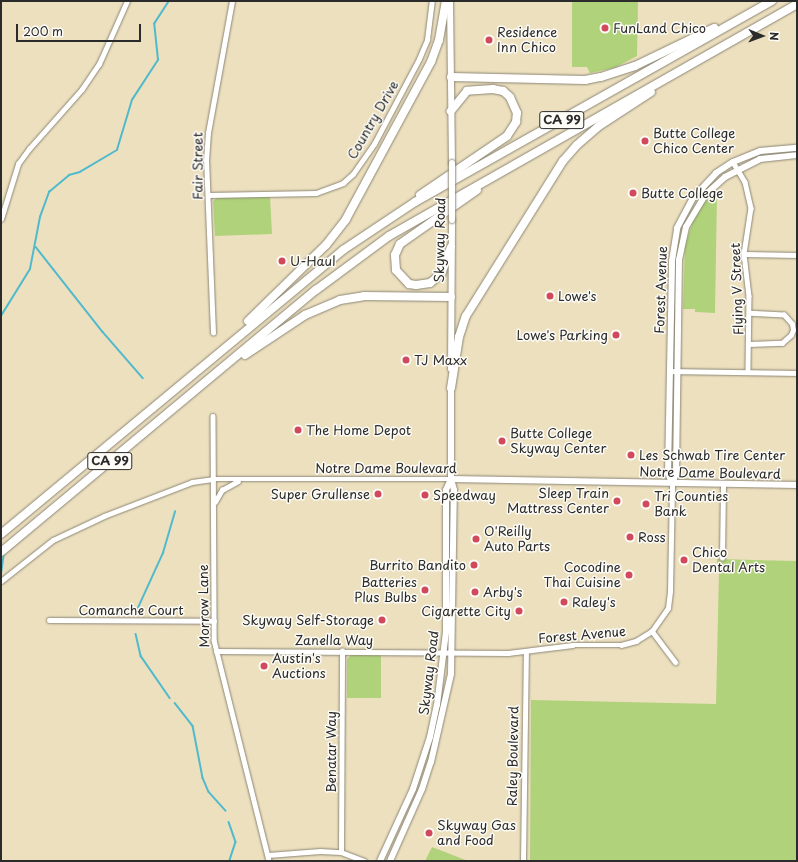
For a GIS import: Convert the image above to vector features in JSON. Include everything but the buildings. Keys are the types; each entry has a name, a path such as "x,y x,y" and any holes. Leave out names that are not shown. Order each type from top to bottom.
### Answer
{"highway":[{"path":"211,358 326,245 346,219 431,62 439,40 446,1"},
{"name":"CA 99","path":"3,532 307,278 382,223 772,1"},
{"name":"CA 99","path":"1,552 316,290 389,236 797,4"},
{"path":"451,77 584,80 601,78 636,66 728,22 743,18"},
{"path":"451,388 459,337 466,316 563,161 577,145 599,126 694,62"},
{"path":"382,223 404,205 507,136 516,122 517,113 510,97 503,91 493,89 467,91 451,111"},
{"path":"451,247 441,274 430,283 416,285 409,284 396,270 395,255 400,244 522,159"},
{"path":"208,380 305,315 328,304 364,296 451,297"}],"main road":[{"name":"Skyway Road","path":"390,861 422,789 431,762 446,705 453,651 454,490 451,479 452,163 450,1"},
{"name":"Forest Avenue","path":"672,483 668,473 672,262 678,228 692,198 716,173 733,162 760,151 797,148"},
{"name":"Forest Avenue","path":"672,483 676,474 679,260 686,228 705,195 737,169 760,159 797,155"},
{"name":"Skyway Road","path":"380,861 403,814 430,737 445,651 446,490 451,479"},
{"name":"Notre Dame Boulevard","path":"451,479 797,485"}],"street":[{"path":"1,219 18,164 82,89 95,70 115,32 127,1"},
{"name":"Fair Street","path":"213,333 208,195 208,134 232,1"},
{"name":"Country Drive","path":"208,195 316,193 343,183 353,174 374,144 419,60 427,40 432,1"},
{"name":"Flying V Street","path":"733,162 750,197 751,208 744,254 750,313 748,372"},
{"path":"744,254 797,255"},
{"path":"750,313 784,315 792,324 793,330 791,335 782,343 750,344"},
{"path":"670,371 797,373"},
{"name":"Morrow Lane","path":"213,416 214,621 216,651 269,861"},
{"name":"Notre Dame Boulevard","path":"1,582 53,540 172,489 214,479 451,479"},
{"path":"214,505 222,490 242,480"},
{"name":"Forest Avenue","path":"453,651 526,652 573,644 621,645 636,641 652,632 665,615 670,599 672,483"},
{"path":"722,558 723,484"},
{"name":"Comanche Court","path":"49,620 214,621"},
{"path":"652,632 675,662"},
{"name":"Zanella Way","path":"216,651 453,651"},
{"name":"Benatar Way","path":"341,852 342,651"},
{"name":"Raley Boulevard","path":"523,861 526,652"},
{"path":"268,855 295,851 341,852 364,861"}],"green space":[{"name":"FunLand Chico","path":"572,1 638,1 637,56 614,68 590,73 587,67 572,67"},
{"path":"712,193 717,194 715,313 695,312 695,309 683,309 685,245 695,215"},
{"path":"270,196 272,234 215,236 213,201 217,198"},
{"path":"717,559 797,561 797,861 530,861 531,700 716,704 719,571 717,571"},
{"path":"353,653 381,655 381,698 347,698 347,659"},
{"path":"432,847 468,861 425,861"}],"waterway":[{"path":"1,316 30,269 40,217 49,192 69,175 80,172 117,150 132,100 158,60 154,24 169,1"},
{"path":"36,247 103,332 143,378"},
{"path":"137,610 163,553 175,512"},
{"path":"1,574 4,553"},
{"path":"136,634 141,656 170,698"},
{"path":"175,703 193,726 203,778 209,792 226,811"},
{"path":"229,822 236,842 230,861"}],"place":[{"name":"FunLand Chico","path":"605,28"},
{"name":"Residence Inn Chico","path":"489,40"},
{"name":"Butte College Chico Center","path":"645,141"},
{"name":"Butte College","path":"633,193"},
{"name":"U-Haul","path":"282,261"},
{"name":"Lowe's","path":"550,296"},
{"name":"Lowe's Parking","path":"616,335"},
{"name":"TJ Maxx","path":"406,360"},
{"name":"The Home Depot","path":"298,430"},
{"name":"Butte College Skyway Center","path":"502,441"},
{"name":"Les Schwab Tire Center","path":"631,455"},
{"name":"Super Grullense","path":"378,494"},
{"name":"Speedway","path":"425,495"},
{"name":"Sleep Train Mattress Center","path":"617,501"},
{"name":"Tri Counties Bank","path":"646,504"},
{"name":"Ross","path":"630,537"},
{"name":"O'Reilly Auto Parts","path":"476,539"},
{"name":"Chico Dental Arts","path":"684,560"},
{"name":"Burrito Bandito","path":"474,565"},
{"name":"Cocodine Thai Cuisine","path":"629,575"},
{"name":"Batteries Plus Bulbs","path":"425,590"},
{"name":"Arby's","path":"475,592"},
{"name":"Raley's","path":"564,602"},
{"name":"Cigarette City","path":"519,611"},
{"name":"Skyway Self-Storage","path":"382,620"},
{"name":"Austin's Auctions","path":"264,666"},
{"name":"Skyway Gas and Food","path":"429,833"}]}
